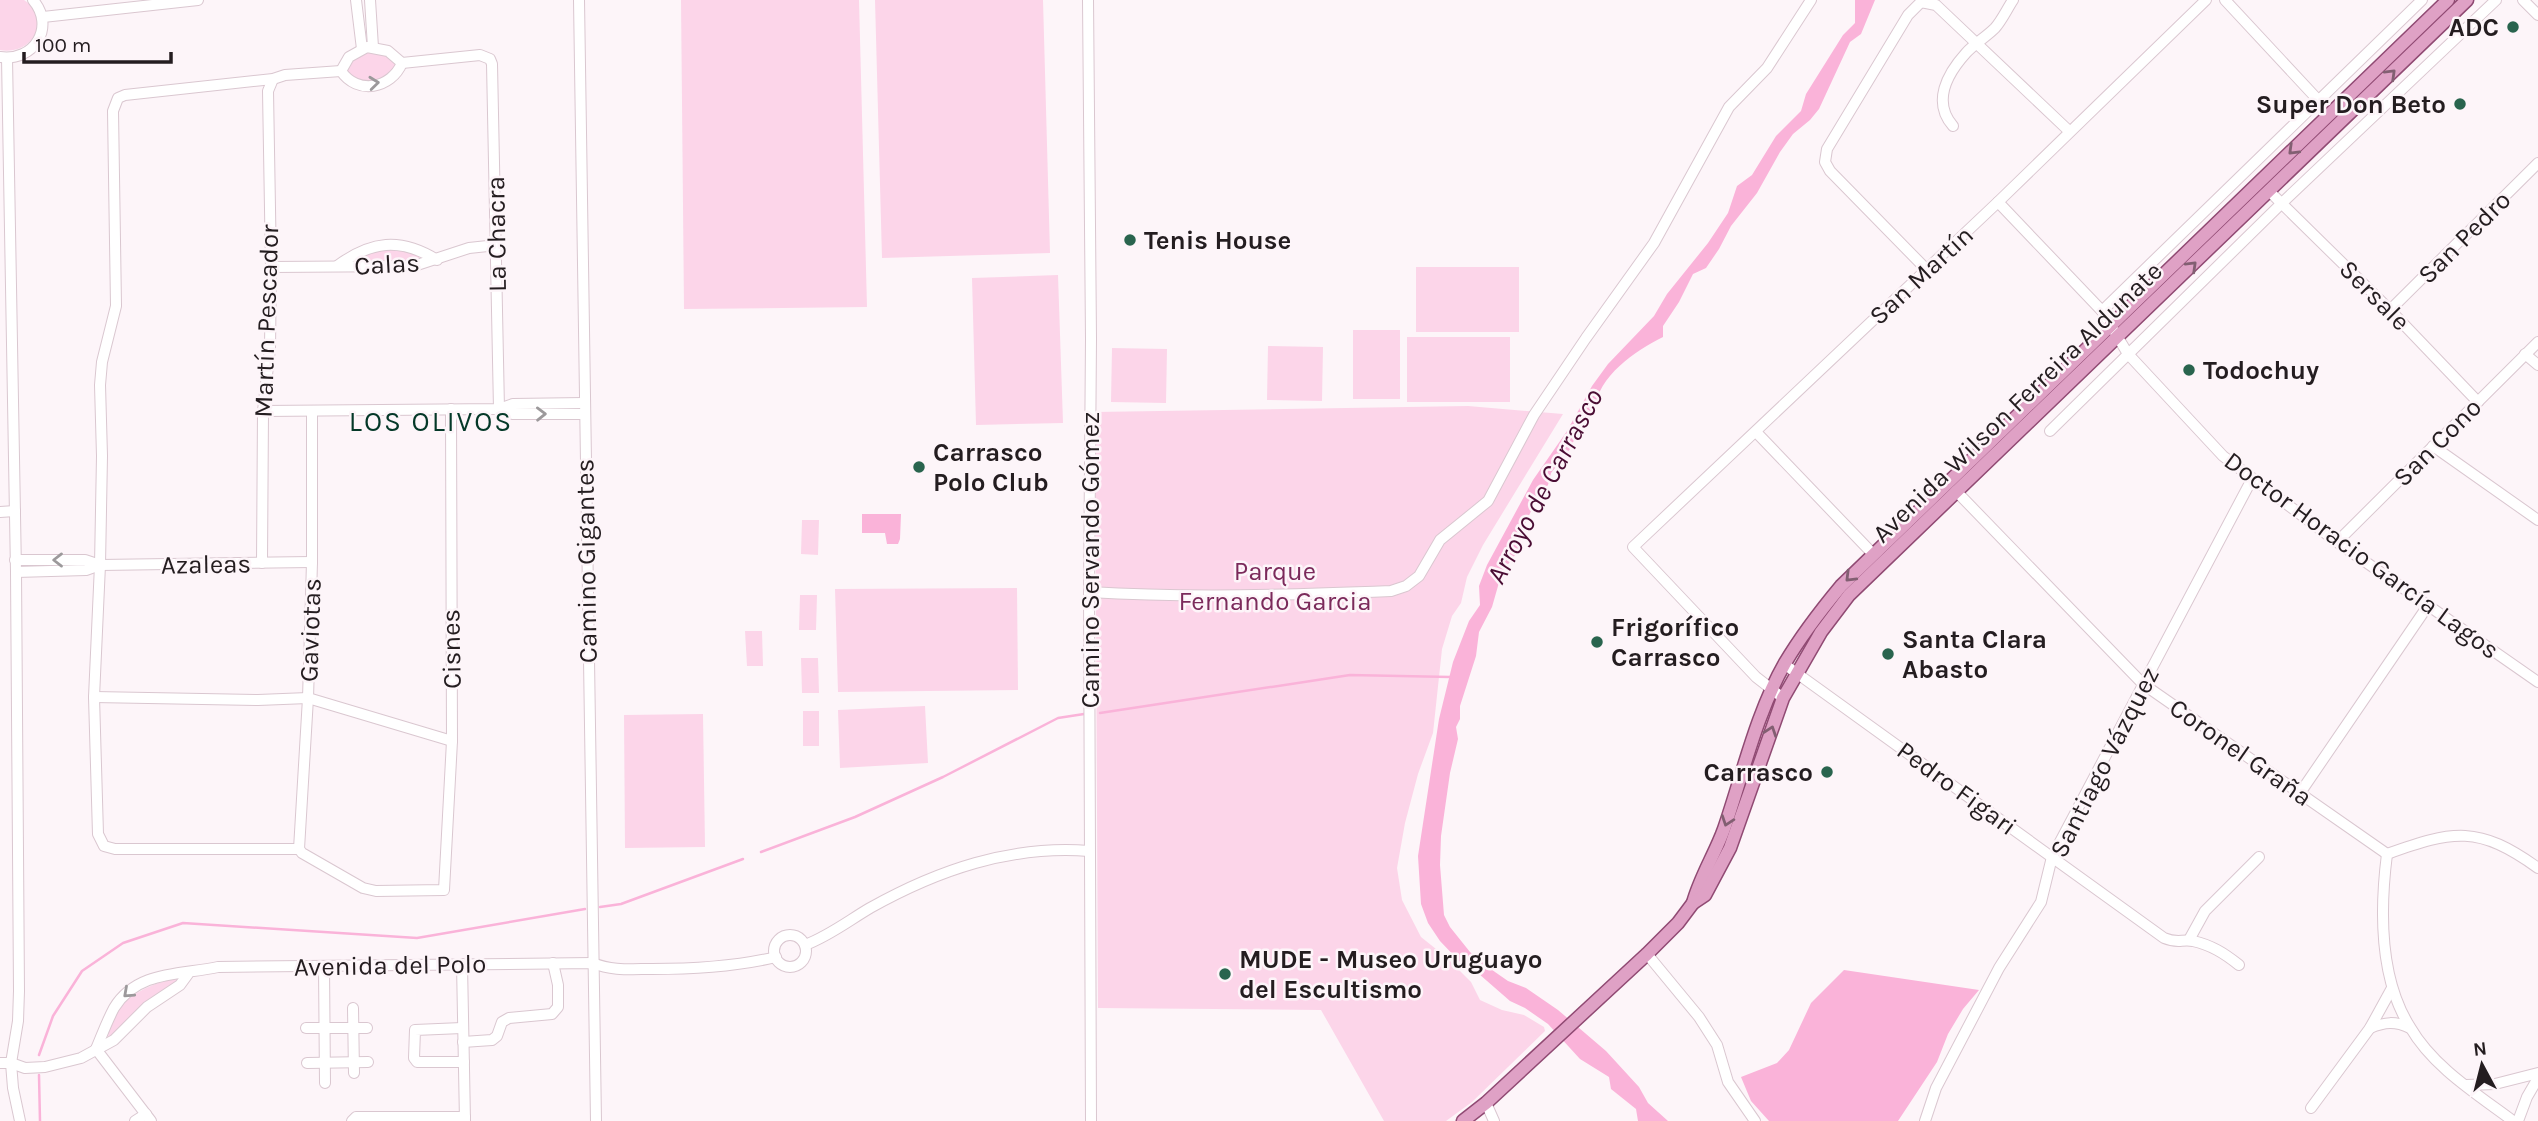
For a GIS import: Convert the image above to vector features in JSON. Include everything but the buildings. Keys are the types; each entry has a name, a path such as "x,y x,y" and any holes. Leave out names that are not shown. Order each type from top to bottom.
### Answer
{"main road":[{"name":"Avenida Wilson Ferreira Aldunate","path":"1463,1121 1647,954 1678,923 1693,903 1718,845 1762,714 1797,672 1849,595 2448,0"},
{"name":"Avenida Wilson Ferreira Aldunate","path":"1778,694 1784,664 1826,605 1873,554 2269,191 2466,0"}],"street":[{"path":"20,1121 6,1076 5,1063 18,1021 19,991 16,572 4,58 17,57 35,46 40,38 43,17 33,0"},
{"path":"43,17 134,4 198,0"},
{"path":"356,0 368,48"},
{"path":"368,48 370,0"},
{"name":"Camino Gigantes","path":"579,0 596,1121"},
{"name":"Camino Servando Gómez","path":"1088,0 1091,1121"},
{"path":"1089,592 1158,596 1391,591 1406,586 1419,576 1440,540 1488,501 1534,415 1654,243 1729,107 1767,68 1811,0"},
{"path":"1953,126 1945,117 1942,102 1943,88 1948,77 1967,50 1978,44 1997,25 2013,0"},
{"name":"San Martín","path":"1778,694 1756,677 1633,547 1927,270 2206,0"},
{"path":"2225,0 2319,101"},
{"name":"Avenida Wilson Ferreira Aldunate","path":"2102,311 2422,0"},
{"name":"Avenida Wilson Ferreira Aldunate","path":"2050,431 2282,203 2496,0"},
{"path":"2523,0 2538,16"},
{"path":"1927,270 1830,171 1825,162 1827,149 1908,15 1921,2 1936,5 2069,131"},
{"path":"368,48 388,51 402,63 392,80 380,84 356,84 346,79 341,71 349,57 368,48"},
{"name":"La Chacra","path":"402,63 480,55 490,60 493,71 499,409"},
{"path":"299,849 116,849 104,846 98,834 94,697 100,565 100,385 102,362 116,306 113,125 115,104 118,98 125,95 273,79 285,75 341,71"},
{"name":"Martín Pescador","path":"262,563 263,411 270,348 268,91 273,79"},
{"name":"San Pedro","path":"2390,310 2538,163"},
{"name":"Sersale","path":"2269,191 2390,310 2478,402"},
{"name":"Doctor Horacio García Lagos","path":"1998,202 2102,311 2129,354 2223,456 2336,542 2538,682"},
{"name":"Calas","path":"337,267 366,248 391,244 425,252 437,260"},
{"name":"Calas","path":"271,267 414,266 469,248 496,245"},
{"name":"San Cono","path":"2336,542 2538,342"},
{"path":"2525,354 2538,365"},
{"path":"263,411 499,409 513,414 584,408"},
{"name":"Cisnes","path":"299,849 363,888 376,891 444,890 452,741 451,409"},
{"name":"Gaviotas","path":"299,849 313,562 312,411"},
{"path":"1756,432 1873,554"},
{"path":"2433,446 2538,520"},
{"name":"Santiago Vázquez","path":"1925,1121 1937,1088 1998,968 2041,902 2052,857 2252,479"},
{"name":"Coronel Graña","path":"1956,491 2143,684 2388,853"},
{"path":"0,512 15,511"},
{"name":"Azaleas","path":"15,560 85,560 100,565"},
{"name":"Azaleas","path":"16,572 86,570 100,565 313,562"},
{"path":"2300,793 2427,607"},
{"name":"Pedro Figari","path":"1784,664 2164,938 2176,943 2189,940 2220,950 2239,965"},
{"path":"94,697 258,700 308,698 452,741"},
{"path":"2538,868 2503,846 2479,837 2456,834 2388,853 2385,927 2392,988 2410,1028 2435,1059 2515,1121 2538,1075"},
{"path":"805,945 925,879 959,867 1014,855 1057,850 1089,851"},
{"path":"2189,940 2205,911 2259,857"},
{"path":"784,936 799,937 805,945 804,959 797,965 787,966 776,957 777,943 784,936"},
{"path":"1647,954 1699,1017 1717,1045 1728,1082 1755,1121"},
{"name":"Avenida del Polo","path":"96,1049 114,1009 130,990 161,975 188,974 218,967 593,963 608,969 703,969 753,963 776,957"},
{"path":"463,1042 492,1040 497,1036 500,1025 509,1018 552,1014 558,1007 558,985 553,963"},
{"path":"352,1121 356,1117 465,1119 462,964"},
{"path":"324,967 325,1083"},
{"name":"Avenida del Polo","path":"6,1076 25,1068 71,1062 114,1040 147,1007 180,985 188,974"},
{"path":"2311,1108 2370,1028 2392,988"},
{"path":"353,1008 354,1068"},
{"path":"2370,1028 2400,1023 2410,1028"},
{"path":"306,1028 367,1028"},
{"path":"463,1028 415,1030 414,1058 417,1062 464,1062"},
{"path":"96,1049 149,1117 135,1121"},
{"path":"307,1063 354,1068 368,1062"},
{"name":"Avenida del Polo","path":"5,1063 25,1068"},
{"path":"2466,1085 2495,1084 2538,1075"},
{"path":"1486,1102 1494,1121"}],"green space":[{"path":"0,0 24,0 33,8 38,26 29,42 21,47 0,50"},
{"path":"681,0 859,0 867,307 684,309"},
{"path":"875,0 1043,0 1050,253 882,258"},
{"path":"365,52 386,54 395,63 395,70 372,81 347,74 347,64"},
{"path":"375,249 405,249 420,256 417,263 353,262 352,260"},
{"path":"1416,267 1519,267 1519,332 1416,332"},
{"path":"1058,275 1063,423 976,425 972,278"},
{"path":"1353,330 1400,330 1400,399 1353,399"},
{"path":"1407,337 1510,337 1510,402 1407,402"},
{"path":"1268,346 1323,347 1322,401 1267,400"},
{"path":"1112,348 1167,349 1166,403 1111,402"},
{"name":"Parque Fernando Garcia","path":"1468,406 1563,414 1483,545 1467,577 1461,603 1452,616 1442,649 1433,733 1418,774 1397,868 1402,900 1421,937 1471,982 1480,1000 1502,1010 1524,1015 1544,1027 1545,1031 1472,1102 1446,1121 1384,1121 1321,1010 1098,1008 1095,412"},
{"path":"802,520 819,520 818,555 801,554"},
{"path":"1017,588 1018,690 838,692 835,589"},
{"path":"800,595 817,595 816,630 799,630"},
{"path":"745,631 762,631 763,666 747,666"},
{"path":"801,658 818,658 819,693 802,693"},
{"path":"925,706 928,763 840,768 838,710"},
{"path":"803,711 819,711 819,746 803,746"},
{"path":"703,714 705,847 625,848 624,715"},
{"path":"179,977 178,981 149,999 108,1037 111,1024 123,1003 143,989"}],"water":[{"name":"Arroyo de Carrasco","path":"1855,0 1875,0 1861,34 1850,42 1819,109 1793,134 1780,152 1757,193 1731,226 1706,268 1693,274 1663,326 1663,337 1630,357 1610,375 1595,409 1584,418 1570,449 1551,473 1548,485 1537,498 1522,531 1519,550 1502,572 1492,607 1479,632 1476,656 1460,706 1460,719 1456,727 1458,739 1441,836 1444,915 1470,952 1508,981 1526,988 1558,1010 1606,1051 1639,1087 1648,1103 1668,1121 1638,1121 1636,1109 1611,1089 1609,1077 1580,1059 1548,1024 1510,1001 1479,974 1460,962 1440,941 1428,923 1421,904 1418,856 1439,719 1453,662 1469,621 1480,605 1479,586 1487,565 1533,480 1608,364 1654,316 1667,294 1708,243 1728,213 1737,186 1752,175 1776,136 1801,111 1806,94 1843,35 1855,23"},
{"path":"862,514 901,514 898,544 887,544 885,533 862,533"},
{"path":"1844,970 1979,990 1963,1009 1948,1034 1937,1062 1898,1121 1769,1121 1751,1101 1741,1077 1777,1063 1789,1050 1811,1003"}],"waterway":[{"path":"1100,713 1350,675 1450,677"},
{"path":"761,852 855,817 943,777 1058,718 1084,714"},
{"path":"600,907 621,904 743,859"},
{"path":"39,1055 53,1016 82,971 123,943 183,923 417,938 585,909"},
{"path":"39,1075 40,1121"}],"place":[{"name":"ADC","path":"2513,27"},
{"name":"Super Don Beto","path":"2460,104"},
{"name":"Tenis House","path":"1130,240"},
{"name":"Todochuy","path":"2189,370"},
{"name":"Carrasco Polo Club","path":"919,467"},
{"name":"Frigorífico Carrasco","path":"1597,642"},
{"name":"Santa Clara Abasto","path":"1888,654"},
{"name":"Carrasco","path":"1827,772"},
{"name":"MUDE - Museo Uruguayo del Escultismo","path":"1225,974"}],"district":[{"name":"LOS OLIVOS","path":"431,421"}]}
